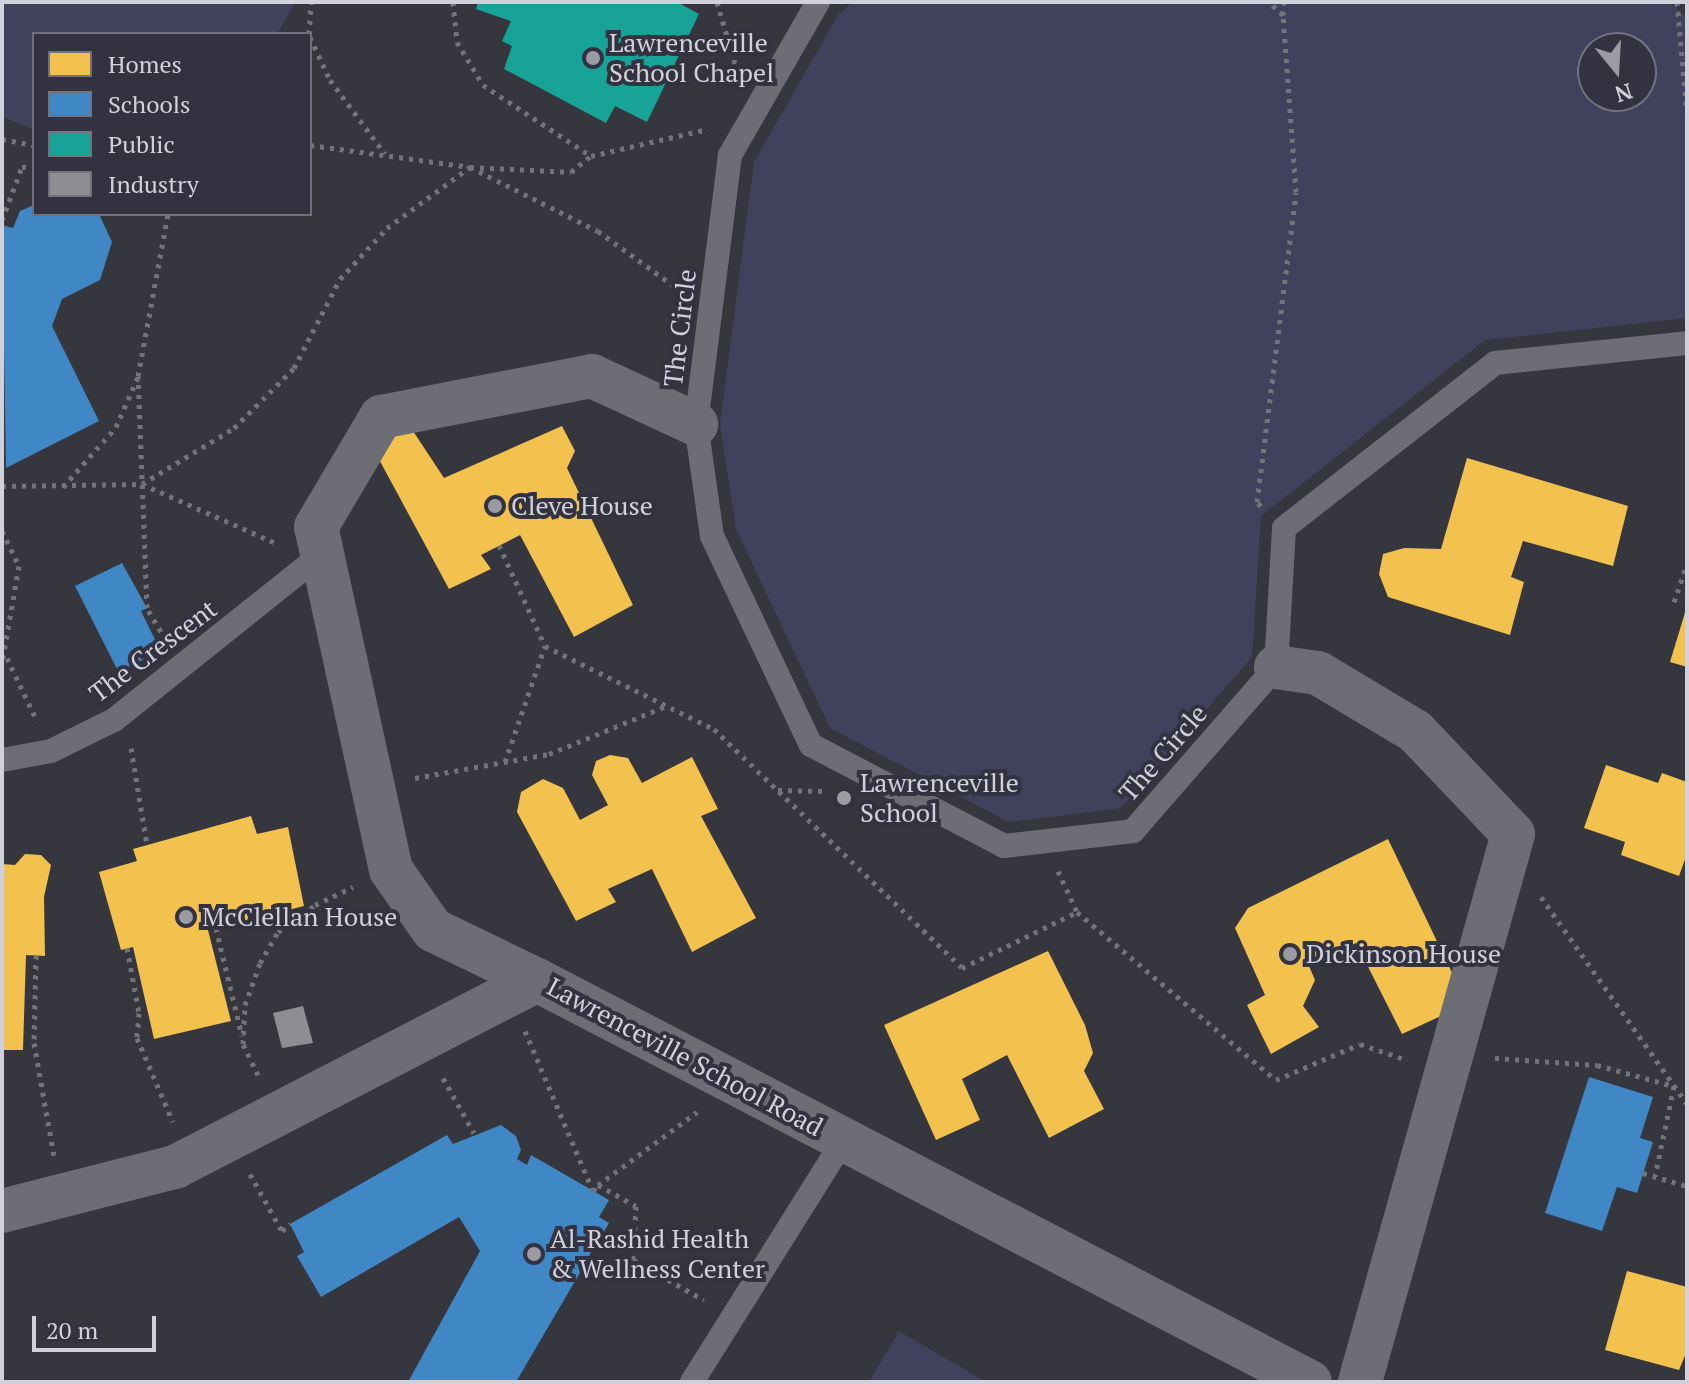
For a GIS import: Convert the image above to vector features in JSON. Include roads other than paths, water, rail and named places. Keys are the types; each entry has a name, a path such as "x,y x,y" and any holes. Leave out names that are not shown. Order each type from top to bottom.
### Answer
{"street":[{"path":"523,986 433,930 391,870 316,527 381,417 592,376 696,424"},
{"path":"1276,667 1318,673 1415,731 1513,834 1360,1382"},
{"name":"Lawrenceville School Road","path":"2,1211 189,1159 523,986 737,1084 1310,1382"}],"lane":[{"name":"The Circle","path":"818,2 730,155 696,424 712,536 811,745 1004,846 1133,831 1276,667"},
{"path":"1276,667 1284,528 1495,363 1687,343"},
{"name":"The Crescent","path":"2,760 51,751 114,720 321,555"},
{"path":"692,1382 844,1140"}],"place":[{"name":"Lawrenceville School Chapel","path":"593,58"},
{"name":"Cleve House","path":"495,506"},
{"name":"Lawrenceville School","path":"844,798"},
{"name":"McClellan House","path":"186,917"},
{"name":"Dickinson House","path":"1290,954"},
{"name":"Al-Rashid Health & Wellness Center","path":"534,1254"}]}
